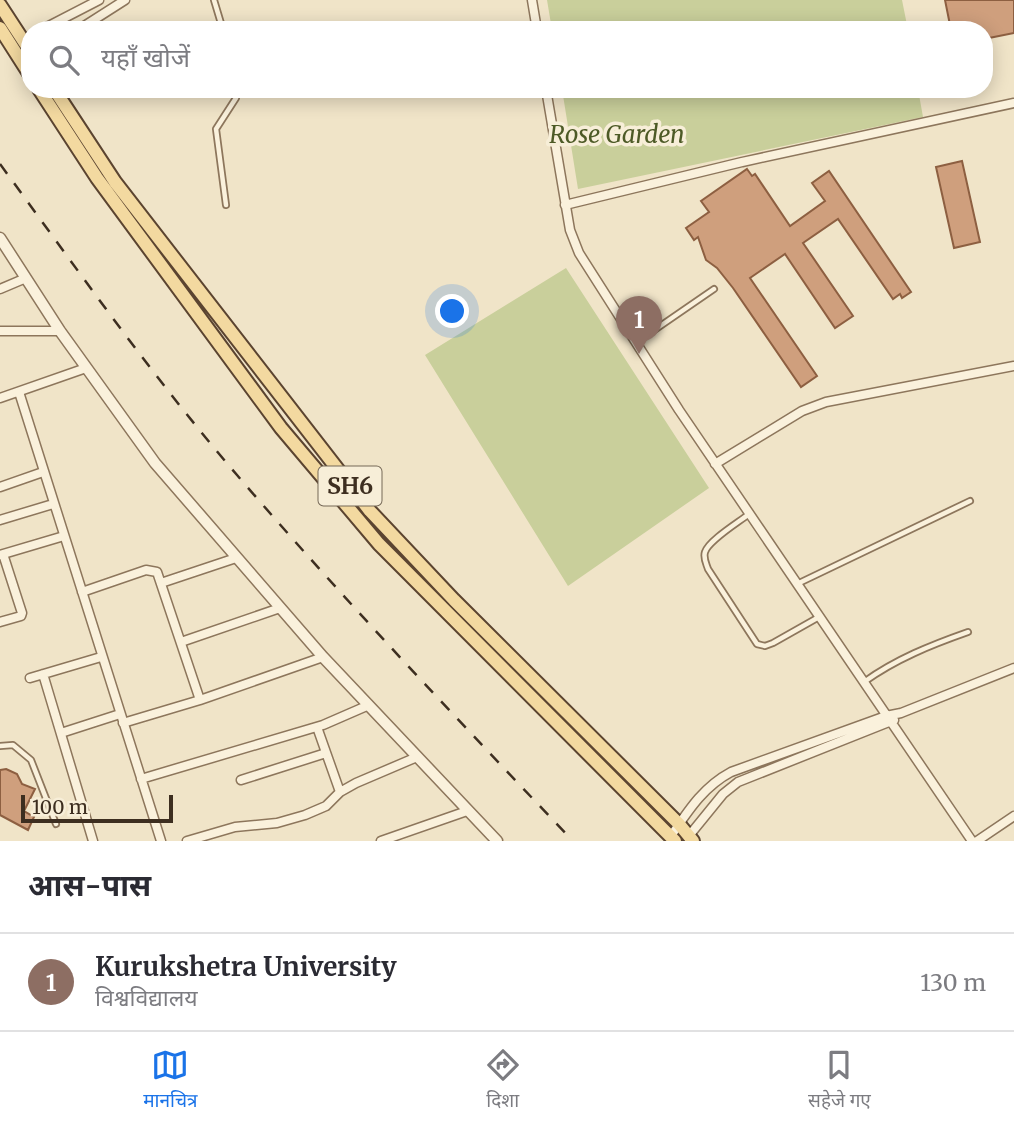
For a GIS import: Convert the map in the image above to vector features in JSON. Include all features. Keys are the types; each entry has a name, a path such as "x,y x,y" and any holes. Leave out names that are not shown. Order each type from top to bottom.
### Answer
{"main road":[{"path":"0,5 20,39"},
{"path":"0,28 20,39"},
{"name":"SH6","path":"44,98 97,178 281,428 379,544 673,839"},
{"name":"SH6","path":"60,98 115,181 370,511 454,600 679,824 690,839"}],"street":[{"path":"58,21 99,0"},
{"path":"92,21 125,0"},
{"path":"532,0 536,21"},
{"path":"547,98 570,230 579,253 636,343 888,719 975,841 1014,816"},
{"path":"565,205 742,162 1014,103"},
{"path":"0,238 60,331 155,463 324,657 497,841"},
{"path":"0,289 26,278"},
{"path":"0,331 60,331"},
{"path":"715,464 802,411 826,402 1014,366"},
{"path":"0,398 86,368"},
{"path":"19,392 161,841"},
{"path":"0,487 43,472"},
{"path":"0,520 53,503"},
{"path":"0,622 21,616 22,613 2,555 65,536"},
{"path":"162,583 236,558"},
{"path":"82,592 146,570 157,572 200,700"},
{"path":"181,642 280,608"},
{"path":"30,678 101,657"},
{"path":"123,723 200,700 324,657"},
{"path":"690,839 723,794 738,782 1014,668"},
{"path":"43,674 93,841"},
{"path":"141,779 317,727 369,705"},
{"path":"61,733 120,714"},
{"path":"673,839 679,824 700,796 718,779 888,719"},
{"path":"317,727 340,792"},
{"path":"241,780 326,753"},
{"path":"187,841 235,827 277,822 305,815 326,806 340,792 368,777 417,757"},
{"path":"381,841 467,811"}],"lane":[{"path":"214,0 220,21"},
{"path":"226,205 216,129 235,98"},
{"path":"636,343 713,289"},
{"path":"797,584 970,501"},
{"path":"750,514 711,543 705,550 704,557 708,569 757,644 765,646 773,643 819,617"},
{"path":"863,682 884,667 910,654 968,632"},
{"path":"0,746 13,745 31,760 56,824"}],"green space":[{"path":"547,0 902,0 906,21 550,21"},
{"name":"Rose Garden","path":"563,98 920,98 923,117 578,189"},
{"path":"566,268 709,488 568,586 425,355"}],"building":[{"path":"945,0 1014,0 1014,33 993,37 993,21 949,21"},
{"path":"962,161 980,242 954,248 936,167"},
{"path":"747,169 752,176 755,174 790,226 825,201 812,183 829,171 911,292 902,298 900,294 893,299 838,219 803,243 853,316 835,328 785,254 750,278 817,376 801,387 733,288 717,268 706,260 698,237 694,240 686,228 709,212 701,201"},
{"path":"6,769 17,774 22,784 35,789 24,811 34,817 28,830 0,815 0,770"}],"railway":[{"path":"0,164 145,361 237,475 361,615 573,841"}],"place":[{"name":"Kurukshetra University","path":"639,354"}]}
